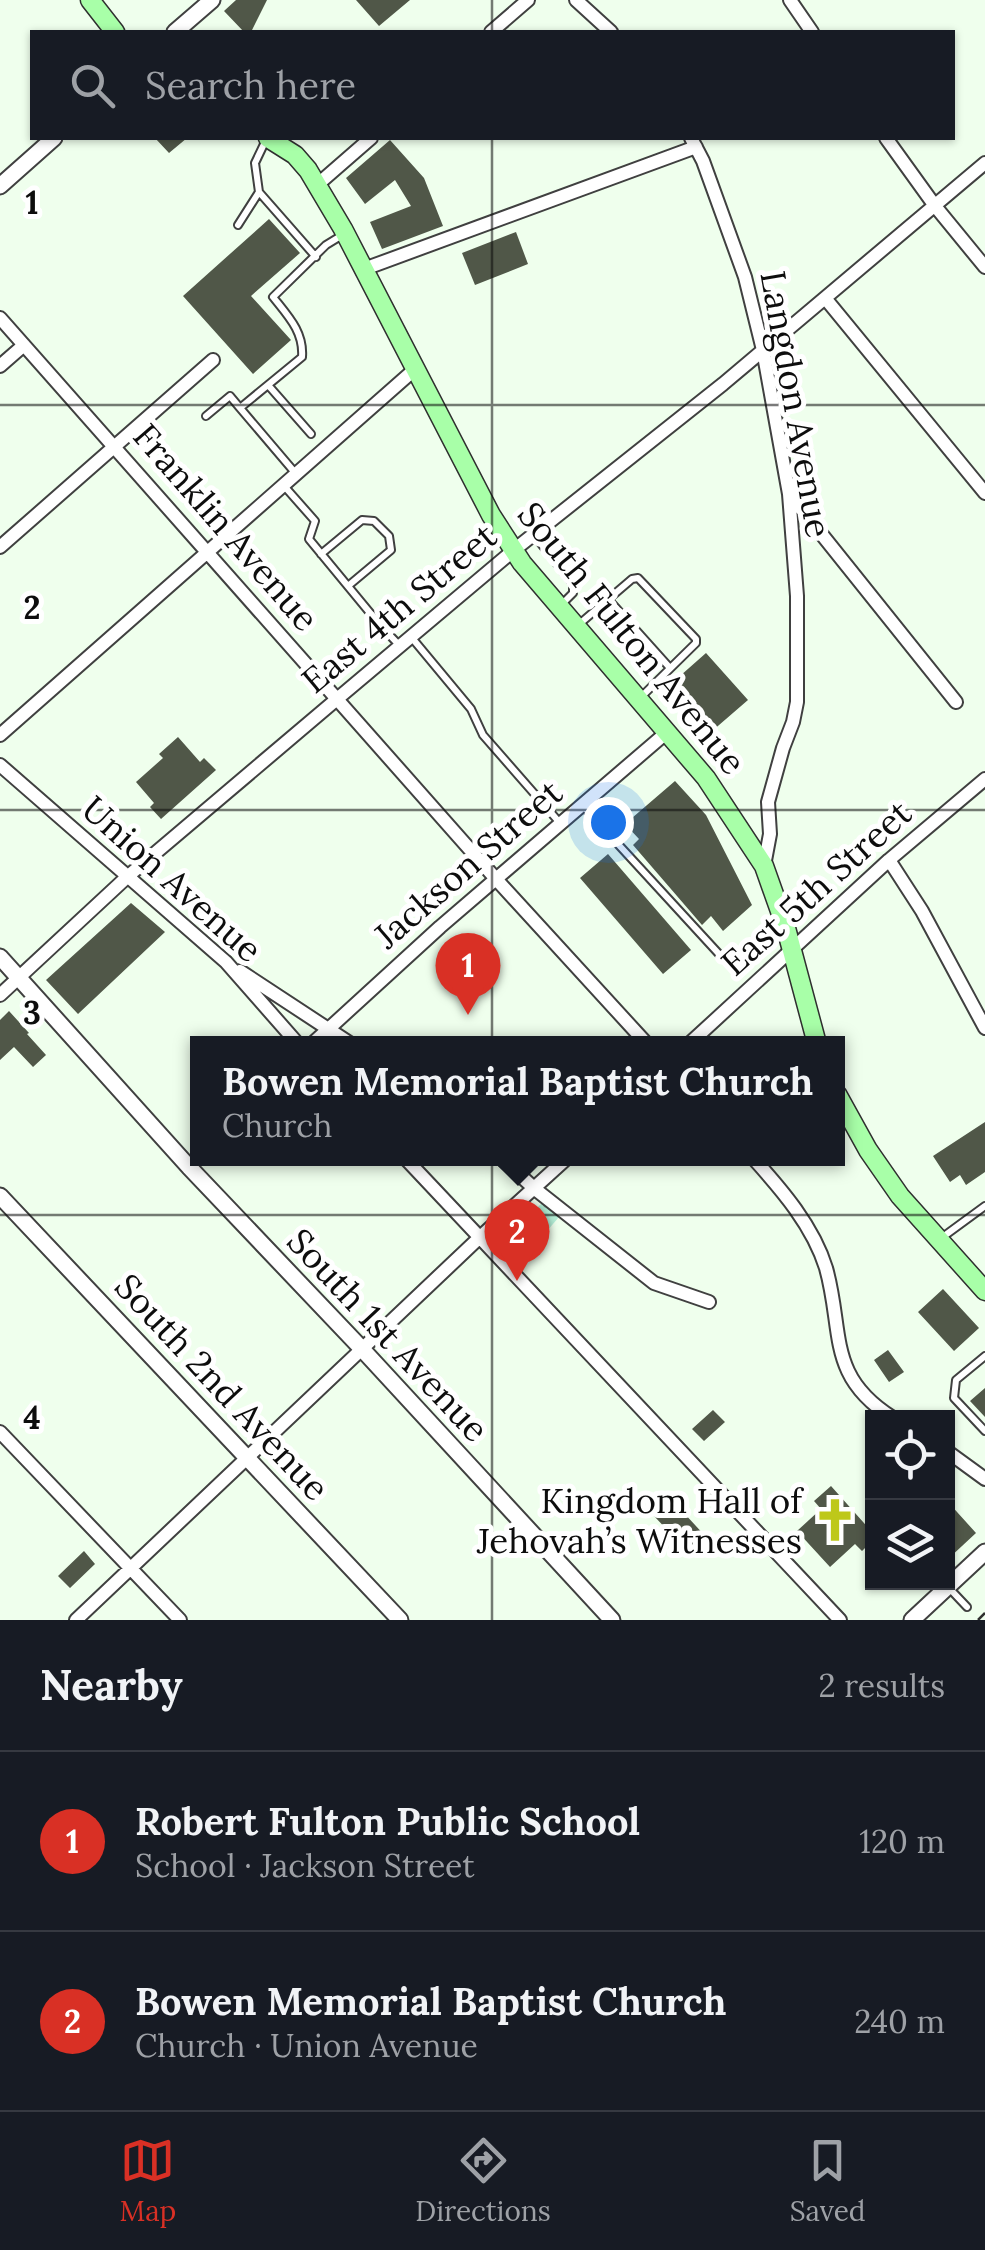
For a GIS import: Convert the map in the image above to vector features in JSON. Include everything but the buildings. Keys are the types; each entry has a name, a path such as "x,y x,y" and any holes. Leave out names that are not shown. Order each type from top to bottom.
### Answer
{"main road":[{"path":"90,0 113,30"},
{"name":"South Fulton Avenue","path":"271,140 295,155 317,185 491,514 514,550 706,778 764,866 786,928 815,1036"},
{"path":"845,1108 884,1174 939,1240 982,1281"}],"street":[{"path":"177,30 212,0"},
{"path":"492,30 528,0"},
{"path":"576,0 610,30"},
{"path":"790,0 811,30"},
{"path":"0,186 52,140"},
{"path":"317,185 369,140"},
{"path":"887,140 934,206 985,267"},
{"path":"364,269 693,142"},
{"name":"Langdon Avenue","path":"693,142 745,277 763,350 789,494 797,596 797,702 768,802 770,834 764,866"},
{"name":"East 4th Street","path":"0,994 126,877 514,550 763,350 985,163"},
{"path":"825,298 985,494"},
{"name":"Franklin Avenue","path":"0,318 640,1036"},
{"path":"0,366 24,345"},
{"path":"0,548 213,360"},
{"path":"0,735 414,370"},
{"path":"789,494 956,702"},
{"name":"Jackson Street","path":"320,1036 666,732"},
{"name":"Union Avenue","path":"0,765 226,962 291,1036"},
{"name":"East 5th Street","path":"699,1036 888,860 985,779"},
{"path":"888,860 922,911 985,1028"},
{"name":"South 1st Avenue","path":"0,958 189,1167 612,1620"},
{"path":"226,962 340,1036"},
{"path":"412,1166 840,1620"},
{"path":"511,1166 654,1282 708,1302"},
{"path":"76,1620 559,1166"},
{"path":"760,1166 808,1228 825,1267 838,1342 848,1371 881,1410"},
{"name":"South 2nd Avenue","path":"0,1196 400,1620"},
{"path":"0,1432 180,1620"},
{"path":"955,1457 985,1479"},
{"path":"955,1580 985,1552"},
{"path":"912,1620 945,1590"}],"lane":[{"path":"267,140 256,163 259,192 316,257"},
{"path":"238,225 259,192"},
{"path":"240,408 302,358 296,325 273,297 326,245 345,233"},
{"path":"268,385 311,434"},
{"path":"206,416 230,396 297,475"},
{"path":"284,486 315,522 309,539 321,554 471,709 483,735 560,824"},
{"path":"321,554 362,520 374,521 389,536 391,550 348,586"},
{"path":"534,535 573,584 573,593 560,607"},
{"path":"576,627 638,578 696,639 638,700"},
{"path":"608,600 670,668"},
{"path":"582,805 719,954"},
{"path":"939,1240 985,1206"},
{"path":"985,1356 956,1380 954,1398 985,1430"},
{"path":"951,1590 966,1606"}],"path":[{"path":"978,1620 985,1614"}],"green space":[{"path":"542,1203 559,1217 522,1260 504,1240"}],"place":[{"name":"Robert Fulton Public School","path":"468,1015"},
{"name":"Bowen Memorial Baptist Church","path":"517,1281"},
{"name":"Kingdom Hall of Jehovah’s Witnesses","path":"835,1520"}]}
